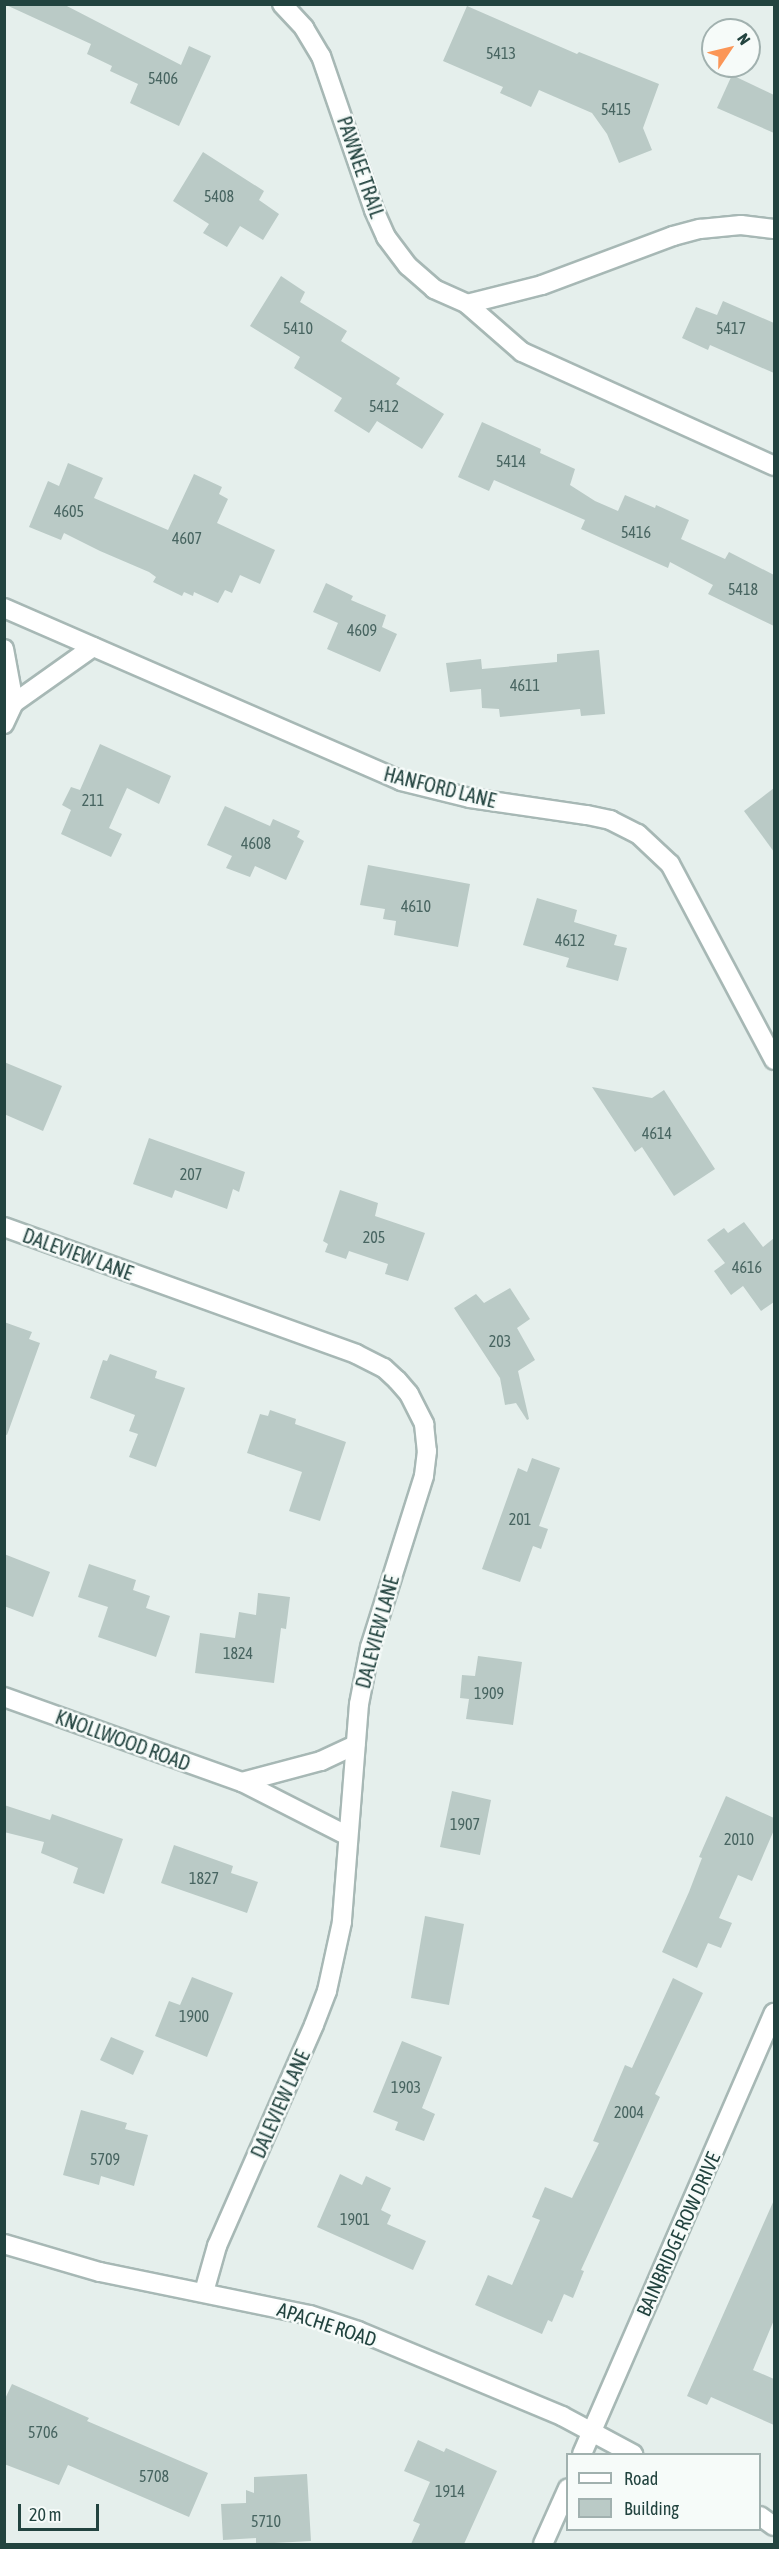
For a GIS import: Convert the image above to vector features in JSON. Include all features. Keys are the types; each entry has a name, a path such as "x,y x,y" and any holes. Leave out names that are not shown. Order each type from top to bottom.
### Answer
{"street":[{"name":"PAWNEE TRAIL","path":"282,4 304,28 321,56 374,210 386,237 408,266 434,289 467,304 522,352 774,466"},
{"path":"467,304 542,285 674,236 700,229 741,225 774,229"},
{"name":"HANFORD LANE","path":"4,608 401,781 470,798 610,820 638,834 670,864 774,1060"},
{"path":"4,724 14,703 93,647"},
{"path":"4,649 14,703"},
{"name":"DALEVIEW LANE","path":"4,1227 356,1354 384,1368 409,1394 424,1424 427,1451 424,1476 370,1647 359,1704 342,1922 327,1990 314,2025 217,2246 204,2292"},
{"name":"KNOLLWOOD ROAD","path":"4,1697 242,1782 348,1836"},
{"path":"242,1782 321,1761 355,1745"},
{"name":"BAINBRIDGE ROW DRIVE","path":"582,2453 774,2013"},
{"name":"APACHE ROAD","path":"4,2244 100,2272 310,2315 358,2331 562,2416 631,2453"},
{"path":"543,2544 566,2490"},
{"path":"761,2517 774,2526"}],"building":[{"path":"4,4 63,4 181,65 189,46 211,56 179,126 130,103 138,84 110,71 112,66 87,54 91,44"},
{"path":"467,6 577,54 579,52 659,84 643,128 652,150 619,163 607,134 592,113 539,90 531,107 500,93 503,87 443,61"},
{"path":"731,78 738,78 774,95 774,133 717,108"},
{"path":"203,152 264,191 259,200 279,214 263,240 240,226 227,247 203,233 209,224 173,201"},
{"path":"281,276 305,292 300,302 347,331 341,341 400,378 396,384 444,414 422,449 377,421 369,433 334,411 342,398 294,368 300,357 250,326"},
{"path":"723,301 774,323 774,373 710,345 708,350 682,338 696,307 717,315"},
{"path":"482,422 541,449 540,453 575,469 570,485 595,501 618,511 625,495 655,508 656,505 689,520 681,539 725,559 729,552 774,575 774,626 708,594 713,585 670,562 668,568 581,529 585,520 494,480 489,491 458,477"},
{"path":"68,463 103,478 94,498 168,530 194,474 222,487 219,494 228,499 217,523 275,550 260,584 240,575 232,593 225,590 218,603 194,592 193,596 184,592 182,596 153,582 156,577 149,572 64,533 61,540 29,527 48,481 59,486"},
{"path":"326,583 353,596 351,600 386,615 382,627 397,634 380,672 327,649 338,623 313,612"},
{"path":"599,650 605,714 581,716 580,709 500,717 499,709 482,708 481,689 450,692 446,663 481,659 482,669 557,662 557,654"},
{"path":"100,744 171,776 159,804 127,788 109,828 122,834 111,857 61,834 71,810 62,805 71,787 80,790"},
{"path":"774,788 774,852 744,811"},
{"path":"225,806 270,826 273,819 300,831 297,837 304,841 286,880 255,866 250,877 226,868 232,856 207,845"},
{"path":"368,865 470,884 458,947 394,935 396,921 383,919 385,909 360,905"},
{"path":"537,898 577,910 574,922 617,935 614,945 627,948 618,981 566,967 569,958 523,945"},
{"path":"4,1062 62,1086 43,1131 4,1114"},
{"path":"592,1087 652,1098 664,1090 715,1169 674,1196 642,1147 635,1152"},
{"path":"149,1138 245,1172 239,1192 233,1189 227,1209 175,1190 172,1198 133,1184"},
{"path":"340,1190 378,1203 375,1216 425,1233 408,1281 385,1274 388,1264 349,1251 346,1259 325,1252 328,1244 323,1241"},
{"path":"744,1222 763,1247 774,1238 774,1302 761,1311 743,1286 731,1295 714,1271 725,1263 707,1240 724,1228 728,1233"},
{"path":"510,1288 530,1319 517,1328 535,1360 518,1371 529,1419 527,1420 516,1403 505,1405 500,1378 454,1308 476,1294 484,1303"},
{"path":"4,1322 32,1332 29,1339 40,1343 7,1435 4,1434"},
{"path":"110,1354 157,1371 155,1378 185,1388 156,1467 129,1457 138,1434 129,1431 135,1415 90,1398 103,1360 107,1361"},
{"path":"270,1410 296,1419 295,1424 346,1442 320,1521 289,1511 302,1472 247,1453 260,1414 268,1416"},
{"path":"532,1458 560,1468 539,1526 548,1529 541,1549 533,1546 520,1582 482,1569 518,1468 527,1472"},
{"path":"4,1554 50,1572 33,1617 4,1606"},
{"path":"89,1564 136,1580 133,1590 150,1596 146,1608 170,1616 156,1657 98,1637 108,1607 78,1597"},
{"path":"258,1593 290,1597 286,1629 281,1628 274,1683 195,1673 200,1633 235,1638 239,1612 256,1615"},
{"path":"478,1656 522,1662 513,1725 466,1719 469,1699 460,1698 462,1675 475,1676"},
{"path":"452,1791 491,1800 480,1855 440,1847"},
{"path":"726,1796 774,1818 774,1830 752,1881 738,1875 719,1918 732,1923 721,1948 708,1943 697,1968 662,1952 689,1892 702,1858 699,1857"},
{"path":"4,1805 50,1820 52,1814 123,1839 104,1894 73,1883 78,1868 41,1853 44,1842 4,1832"},
{"path":"174,1845 233,1866 231,1873 258,1882 247,1913 161,1883"},
{"path":"425,1916 464,1924 449,2005 411,1998"},
{"path":"192,1977 233,1993 207,2057 155,2036 169,2001 180,2005"},
{"path":"673,1978 703,1993 655,2094 660,2097 581,2270 584,2271 573,2298 564,2294 552,2322 548,2320 542,2334 475,2305 488,2275 512,2285 540,2220 532,2217 545,2187 572,2198 599,2143 593,2141 625,2065 632,2068"},
{"path":"111,2037 144,2051 133,2075 100,2060"},
{"path":"402,2041 442,2057 422,2108 435,2114 424,2141 395,2130 398,2122 373,2112"},
{"path":"81,2110 127,2123 125,2129 148,2135 134,2186 101,2176 99,2185 63,2175"},
{"path":"340,2174 362,2185 366,2176 391,2188 381,2210 391,2215 387,2224 426,2241 413,2270 317,2227"},
{"path":"774,2200 774,2320 753,2370 774,2379 774,2425 711,2397 707,2405 687,2396"},
{"path":"12,2384 89,2418 87,2421 208,2473 189,2517 68,2465 59,2485 4,2464 4,2401"},
{"path":"418,2440 444,2452 446,2448 497,2471 464,2544 411,2544 420,2524 413,2521 430,2482 404,2471"},
{"path":"307,2474 311,2541 256,2544 256,2538 223,2540 221,2504 246,2503 246,2490 254,2493 254,2477"}]}
